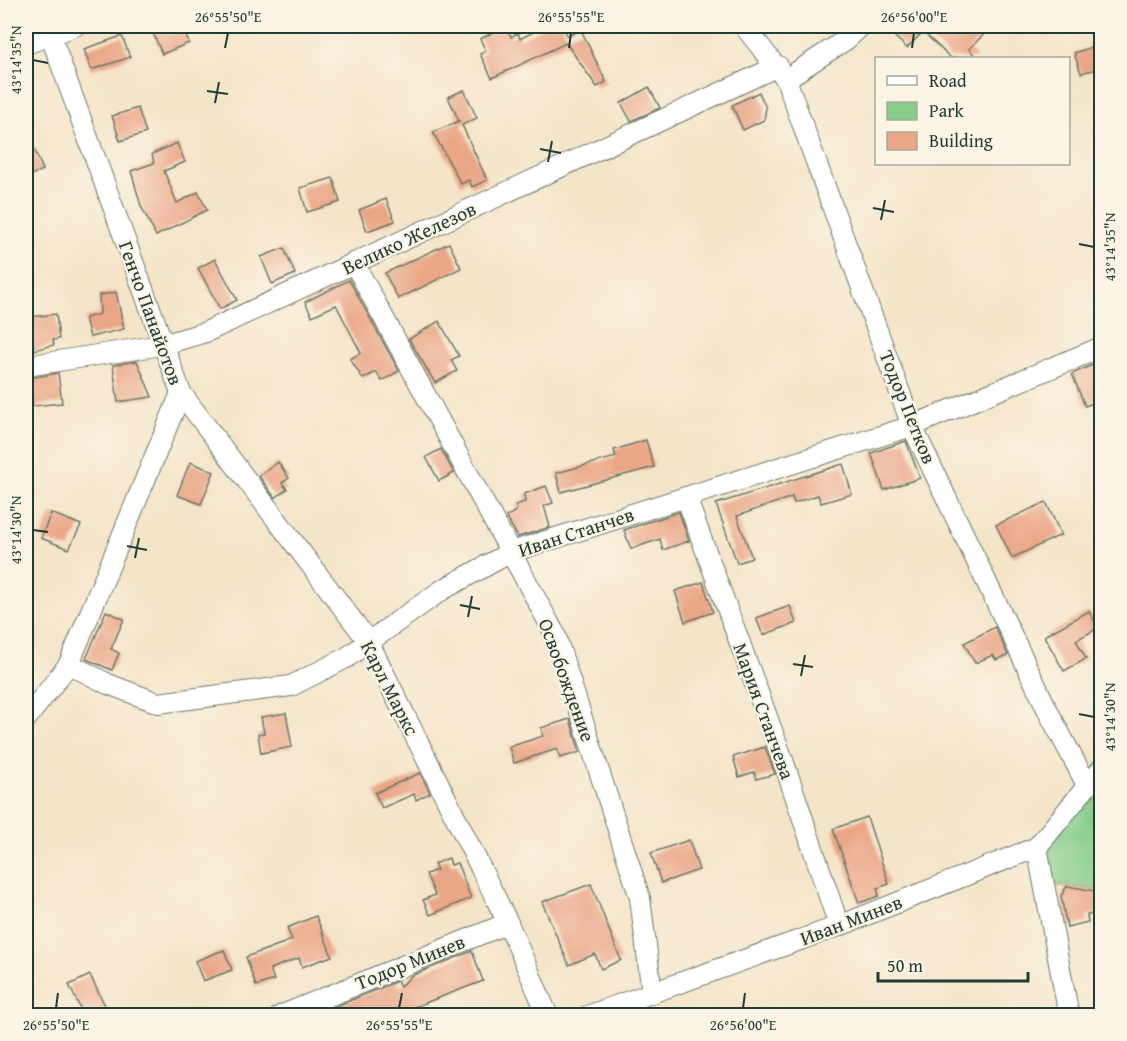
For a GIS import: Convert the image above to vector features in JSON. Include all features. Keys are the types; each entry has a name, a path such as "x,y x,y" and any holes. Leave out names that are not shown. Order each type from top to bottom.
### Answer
{"street":[{"path":"26,44 49,31 75,26"},
{"name":"Тодор Петков","path":"744,26 782,73 912,426 1050,715 1087,785"},
{"name":"Велико Железов","path":"26,366 162,345 206,332 354,263 782,73 847,39 861,26"},
{"name":"Генчо Панайотов","path":"26,719 69,664 181,393 49,31"},
{"name":"Освобождение","path":"354,263 555,634 640,898 652,993"},
{"name":"Иван Станчев","path":"69,664 158,703 291,686 346,658 442,590 511,552 912,426 1101,347"},
{"name":"Карл Маркс","path":"181,393 368,641 508,923 548,1016"},
{"name":"Мария Станчева","path":"686,497 783,760 839,926"},
{"name":"Иван Минев","path":"588,1016 839,926 1037,847 1101,768"},
{"path":"1037,847 1069,1016"},
{"name":"Тодор Минев","path":"280,1016 508,923"}],"green space":[{"path":"1101,768 1101,890 1043,884 1037,847"}],"building":[{"path":"156,26 182,26 189,43 162,54 153,33 158,31"},
{"path":"506,26 511,37 518,33 520,39 545,26 562,26 568,36 581,30 606,82 597,87 566,43 492,78 480,54 486,51 480,39"},
{"path":"883,26 976,26 984,34 969,49 976,57 950,57 923,32 907,48"},
{"path":"122,36 130,57 91,70 84,49"},
{"path":"1101,44 1101,68 1081,73 1074,53"},
{"path":"649,87 660,108 631,121 621,103"},
{"path":"464,90 477,118 462,125 487,180 472,187 469,180 461,184 433,132 459,121 448,97"},
{"path":"759,92 766,108 764,120 743,130 732,105"},
{"path":"138,108 146,133 120,141 112,116"},
{"path":"26,129 43,170 26,177"},
{"path":"177,143 185,162 164,171 177,203 198,192 207,210 156,236 141,206 131,171 154,163 152,154"},
{"path":"333,178 340,202 307,212 300,188"},
{"path":"386,199 395,221 367,231 359,210"},
{"path":"449,243 461,268 398,299 385,273"},
{"path":"284,248 295,274 272,284 261,257"},
{"path":"215,259 237,300 220,309 198,268"},
{"path":"349,280 399,371 382,381 376,372 363,379 350,359 361,353 336,305 312,316 305,302"},
{"path":"116,292 124,329 90,337 85,318 100,314 99,295"},
{"path":"56,314 59,339 53,340 54,345 34,350 30,317"},
{"path":"439,321 459,356 451,360 457,371 435,383 409,339"},
{"path":"137,361 152,397 118,402 113,365"},
{"path":"1101,361 1101,400 1085,406 1072,374"},
{"path":"58,373 62,403 33,406 29,378"},
{"path":"646,440 654,467 561,492 556,473 616,457 614,450"},
{"path":"906,441 920,478 884,490 871,453"},
{"path":"441,449 454,473 439,481 426,457"},
{"path":"190,462 214,472 201,504 177,495"},
{"path":"278,462 289,478 282,483 287,489 275,498 259,476"},
{"path":"843,464 852,494 821,503 818,495 794,503 792,497 737,516 752,558 737,563 716,504"},
{"path":"546,486 553,503 544,506 550,527 518,537 506,517 517,510 515,505 525,502 524,494"},
{"path":"1046,502 1061,535 1012,558 996,525"},
{"path":"679,512 689,541 663,550 660,539 631,549 624,530"},
{"path":"51,513 81,525 69,549 41,538"},
{"path":"703,582 713,612 685,622 675,591"},
{"path":"790,606 796,623 763,635 756,618"},
{"path":"106,611 124,619 111,649 119,653 112,670 86,659"},
{"path":"1089,611 1098,628 1076,640 1086,659 1064,671 1044,636"},
{"path":"995,627 1008,655 996,660 993,655 975,663 964,643"},
{"path":"286,713 292,747 261,753 258,734 264,733 261,717"},
{"path":"570,719 580,752 560,758 557,749 514,763 509,747 543,736 541,728"},
{"path":"765,747 775,774 756,779 754,772 739,777 733,757"},
{"path":"420,773 430,793 416,800 414,794 382,808 375,793"},
{"path":"867,817 889,884 877,888 879,896 859,903 833,829"},
{"path":"689,840 699,870 661,883 651,853"},
{"path":"449,858 451,865 457,863 471,898 430,915 423,900 435,895 426,874 437,870 434,864"},
{"path":"591,884 621,960 601,969 595,954 569,965 542,902"},
{"path":"1067,886 1101,892 1101,913 1087,915 1088,922 1067,927 1061,896"},
{"path":"316,916 332,956 302,967 299,958 270,969 274,980 256,986 246,957 292,940 287,928"},
{"path":"224,950 232,970 203,981 195,961"},
{"path":"472,951 483,981 401,1012 402,1016 313,1016 397,981 400,987 411,976"},
{"path":"90,975 110,1016 84,1016 69,985"}]}
